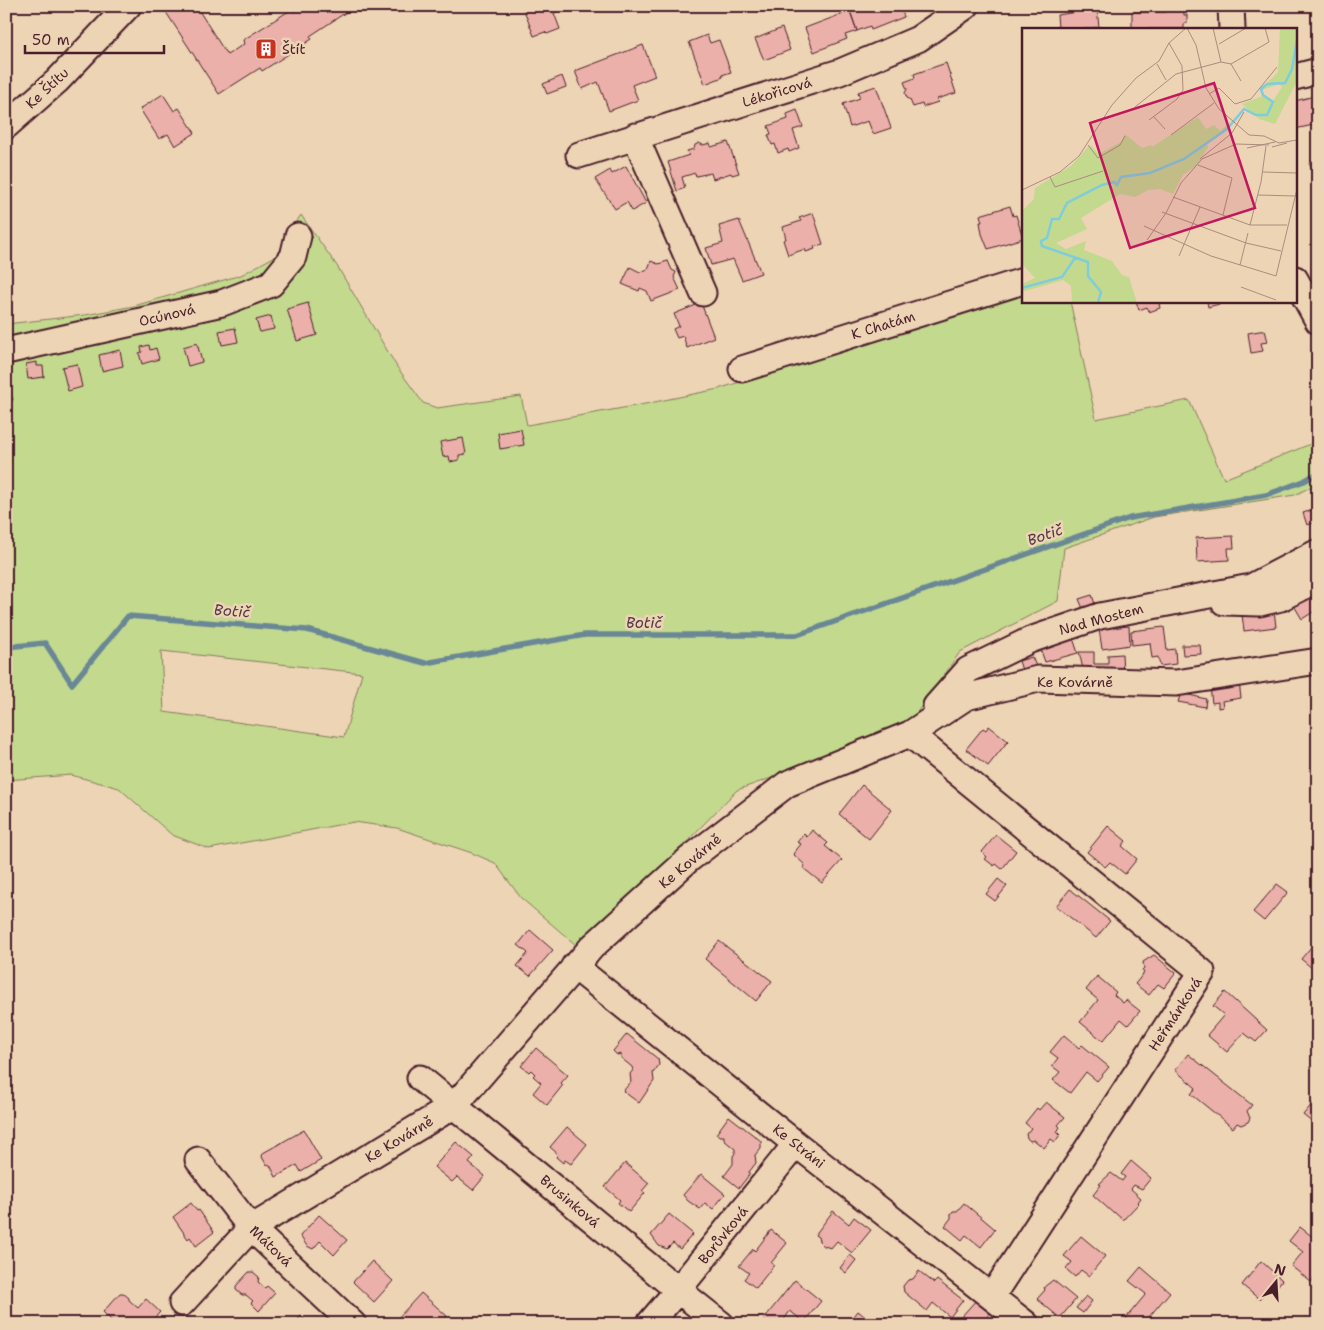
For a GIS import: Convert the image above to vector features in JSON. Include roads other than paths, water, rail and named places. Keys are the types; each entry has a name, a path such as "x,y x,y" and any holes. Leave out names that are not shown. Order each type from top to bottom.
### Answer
{"street":[{"name":"Ke Štítu","path":"6,126 57,81 128,6"},
{"name":"Lékořicová","path":"579,155 840,72 918,39 966,6"},
{"path":"1231,6 1232,28"},
{"path":"1296,77 1318,71"},
{"path":"635,136 704,293"},
{"name":"Ocúnová","path":"6,351 222,303 271,284 293,257 298,236"},
{"name":"K Chatám","path":"742,369 1022,281"},
{"path":"1296,281 1318,321"},
{"name":"Nad Mostem","path":"910,734 968,670 1030,640 1100,616 1251,587 1318,552"},
{"path":"1203,595 1225,602 1260,603 1281,598 1318,579"},
{"name":"Ke Kovárně","path":"182,1303 250,1228 455,1105 592,947 688,860 787,784 910,734 966,697 1038,680 1176,683 1318,661"},
{"name":"Heřmánková","path":"910,734 1202,972 992,1296"},
{"name":"Ke Stráni","path":"574,966 796,1144 1026,1324"},
{"name":"Brusinková","path":"420,1078 721,1324"},
{"name":"Borůvková","path":"649,1324 796,1144"},
{"name":"Mátová","path":"198,1160 250,1228 353,1324"}],"waterway":[{"name":"Botič","path":"6,647 45,643 72,684 128,616 307,630 425,663 585,635 797,635 1130,518 1266,495 1304,481 1318,473"}],"place":[{"name":"Štít","path":"266,49"}]}
